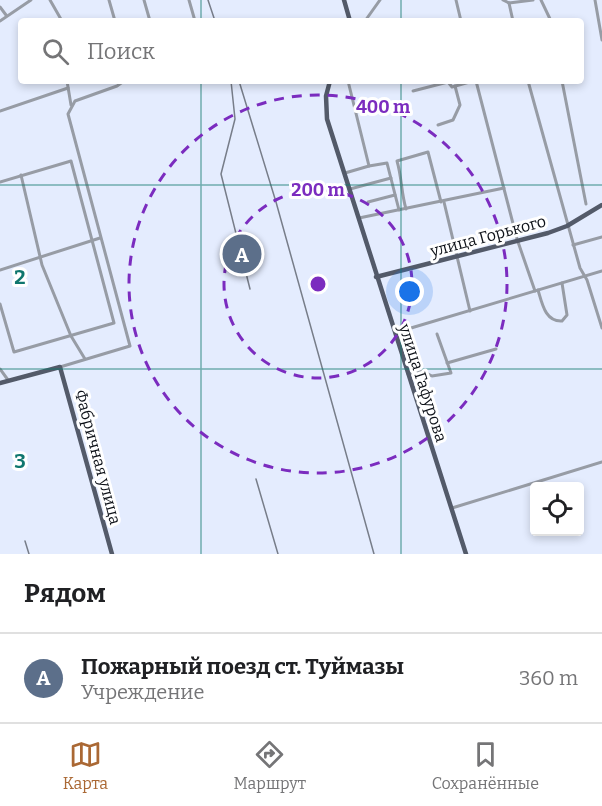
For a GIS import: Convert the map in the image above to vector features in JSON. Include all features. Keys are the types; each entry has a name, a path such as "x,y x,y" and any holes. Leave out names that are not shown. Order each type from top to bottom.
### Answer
{"main road":[{"path":"344,0 349,18"},
{"name":"улица Гафурова","path":"329,84 326,96 327,119 466,554"},
{"name":"улица Горького","path":"376,277 567,226 602,205"},
{"path":"0,383 60,367"},
{"name":"Фабричная улица","path":"60,367 112,554"}],"street":[{"path":"0,21 32,0"},
{"path":"50,0 60,18"},
{"path":"109,0 114,18"},
{"path":"144,0 149,18"},
{"path":"189,0 194,18"},
{"path":"367,18 380,0"},
{"path":"456,0 460,18"},
{"path":"503,0 509,3 533,0"},
{"path":"541,0 550,18"},
{"path":"596,0 602,40"},
{"path":"509,3 512,18"},
{"path":"0,7 6,16"},
{"path":"60,367 130,345 69,126 68,114 71,105 67,84"},
{"path":"71,105 81,98 120,84"},
{"path":"349,84 369,166"},
{"path":"413,91 440,84"},
{"path":"450,84 452,87 463,84"},
{"path":"475,84 517,239 536,291 548,316 553,321 562,321 567,315 562,283"},
{"path":"529,84 567,226 602,328"},
{"path":"563,84 586,204"},
{"path":"438,125 453,120 460,105 455,86"},
{"path":"0,111 68,88"},
{"path":"406,209 400,191 403,181 397,161 428,152 470,311"},
{"path":"0,182 71,161 114,323 14,352 0,304"},
{"path":"345,173 387,163 399,210"},
{"path":"21,175 42,256 42,265 71,336 85,359"},
{"path":"350,189 391,178"},
{"path":"359,218 504,188"},
{"path":"368,202 395,195"},
{"path":"573,245 602,237"},
{"path":"0,270 100,238"},
{"path":"411,328 602,271"},
{"path":"408,374 422,371 432,376 439,376 451,373 437,334"},
{"path":"447,363 496,350"},
{"path":"0,369 8,381"},
{"path":"452,508 602,462"}],"railway":[{"path":"208,0 214,18"},
{"path":"231,84 235,119 221,174 250,289"},
{"path":"240,84 276,202 374,554"},
{"path":"256,479 278,554"},
{"path":"25,541 29,554"}],"place":[{"name":"Пожарный поезд ст. Туймазы","path":"242,254"}]}
